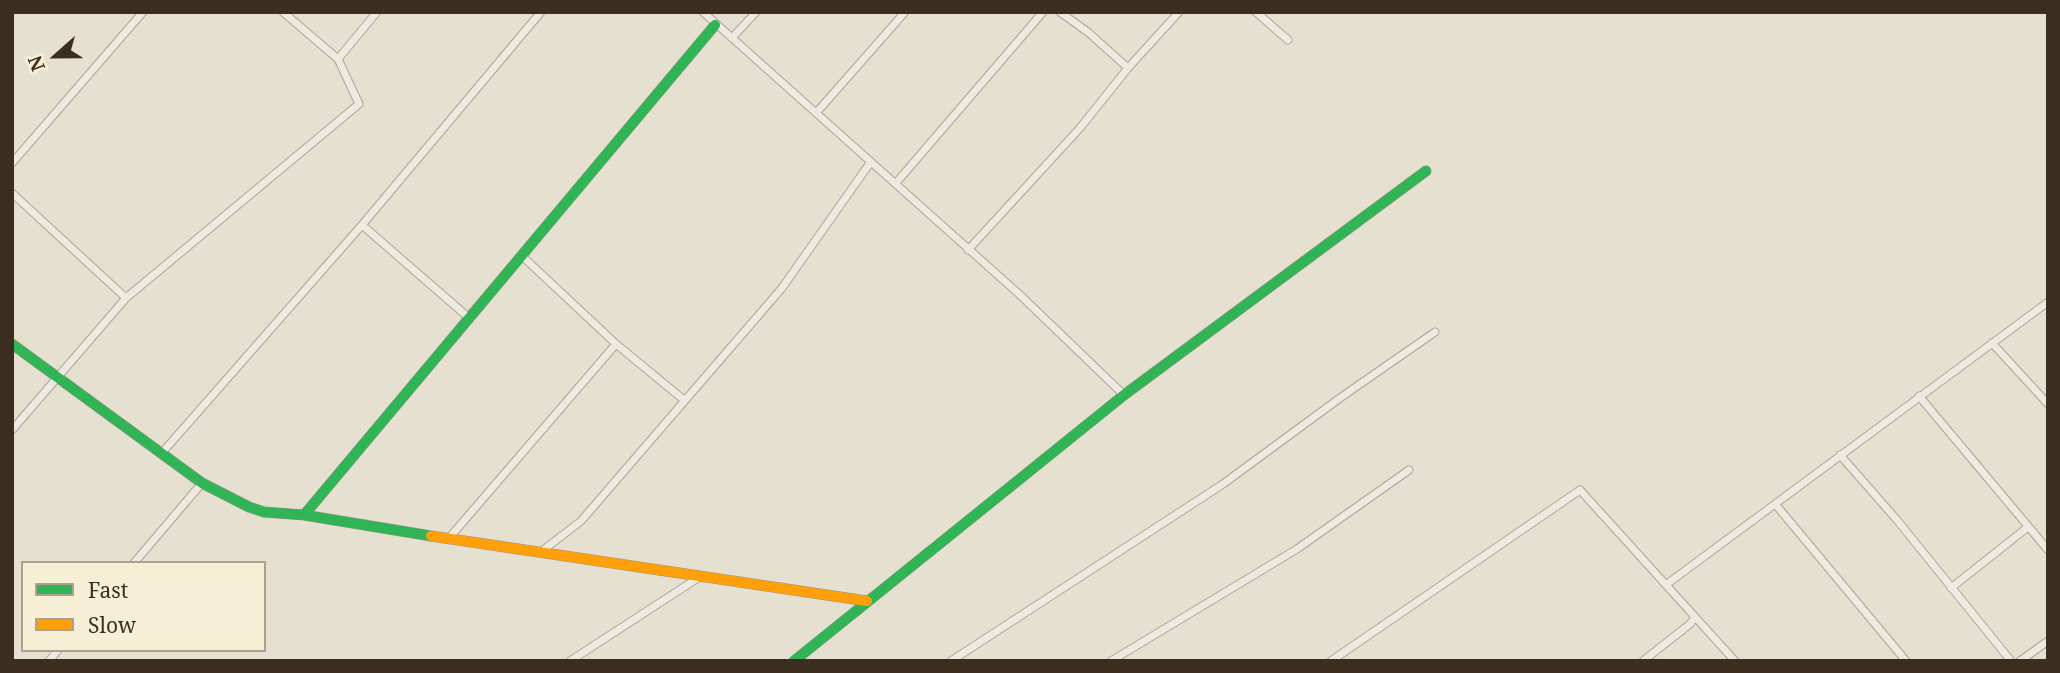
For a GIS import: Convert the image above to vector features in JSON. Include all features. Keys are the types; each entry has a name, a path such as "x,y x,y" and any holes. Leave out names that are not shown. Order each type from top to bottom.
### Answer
{"street":[{"path":"12,163 143,12"},
{"path":"12,430 125,298 359,104 338,59 283,12"},
{"path":"338,59 377,12"},
{"path":"161,454 362,225 541,12"},
{"path":"703,12 870,163 896,183 1124,395"},
{"path":"732,38 756,12"},
{"path":"817,113 905,12"},
{"path":"896,183 1043,12"},
{"path":"1060,12 1089,33 1128,68"},
{"path":"968,250 1080,128 1128,68 1179,12"},
{"path":"1256,12 1288,40"},
{"path":"304,515 715,24"},
{"path":"542,551 581,522 782,288 870,163"},
{"path":"794,661 1124,395 1426,171"},
{"path":"12,193 125,298"},
{"path":"362,225 468,317"},
{"path":"521,255 615,344 684,400"},
{"path":"1667,584 2048,303"},
{"path":"951,661 1223,484 1435,332"},
{"path":"1992,343 2048,404"},
{"path":"12,344 202,483 264,512 304,515 420,535 450,537 867,601"},
{"path":"450,537 615,344"},
{"path":"1919,396 2048,551"},
{"path":"1840,455 2011,661"},
{"path":"1111,661 1297,549 1409,470"},
{"path":"136,561 202,483"},
{"path":"1332,661 1580,490 1735,661"},
{"path":"1776,505 1906,661"},
{"path":"1951,588 2028,527"},
{"path":"570,661 701,576"},
{"path":"1643,661 1695,617"},
{"path":"2020,661 2048,641"}],"traffic: fast":[{"path":"304,515 715,25"},
{"path":"794,661 1124,395 1426,171"},
{"path":"12,344 202,483 249,507 264,512 304,515 431,536"}],"traffic: slow":[{"path":"431,536 867,601"}]}
